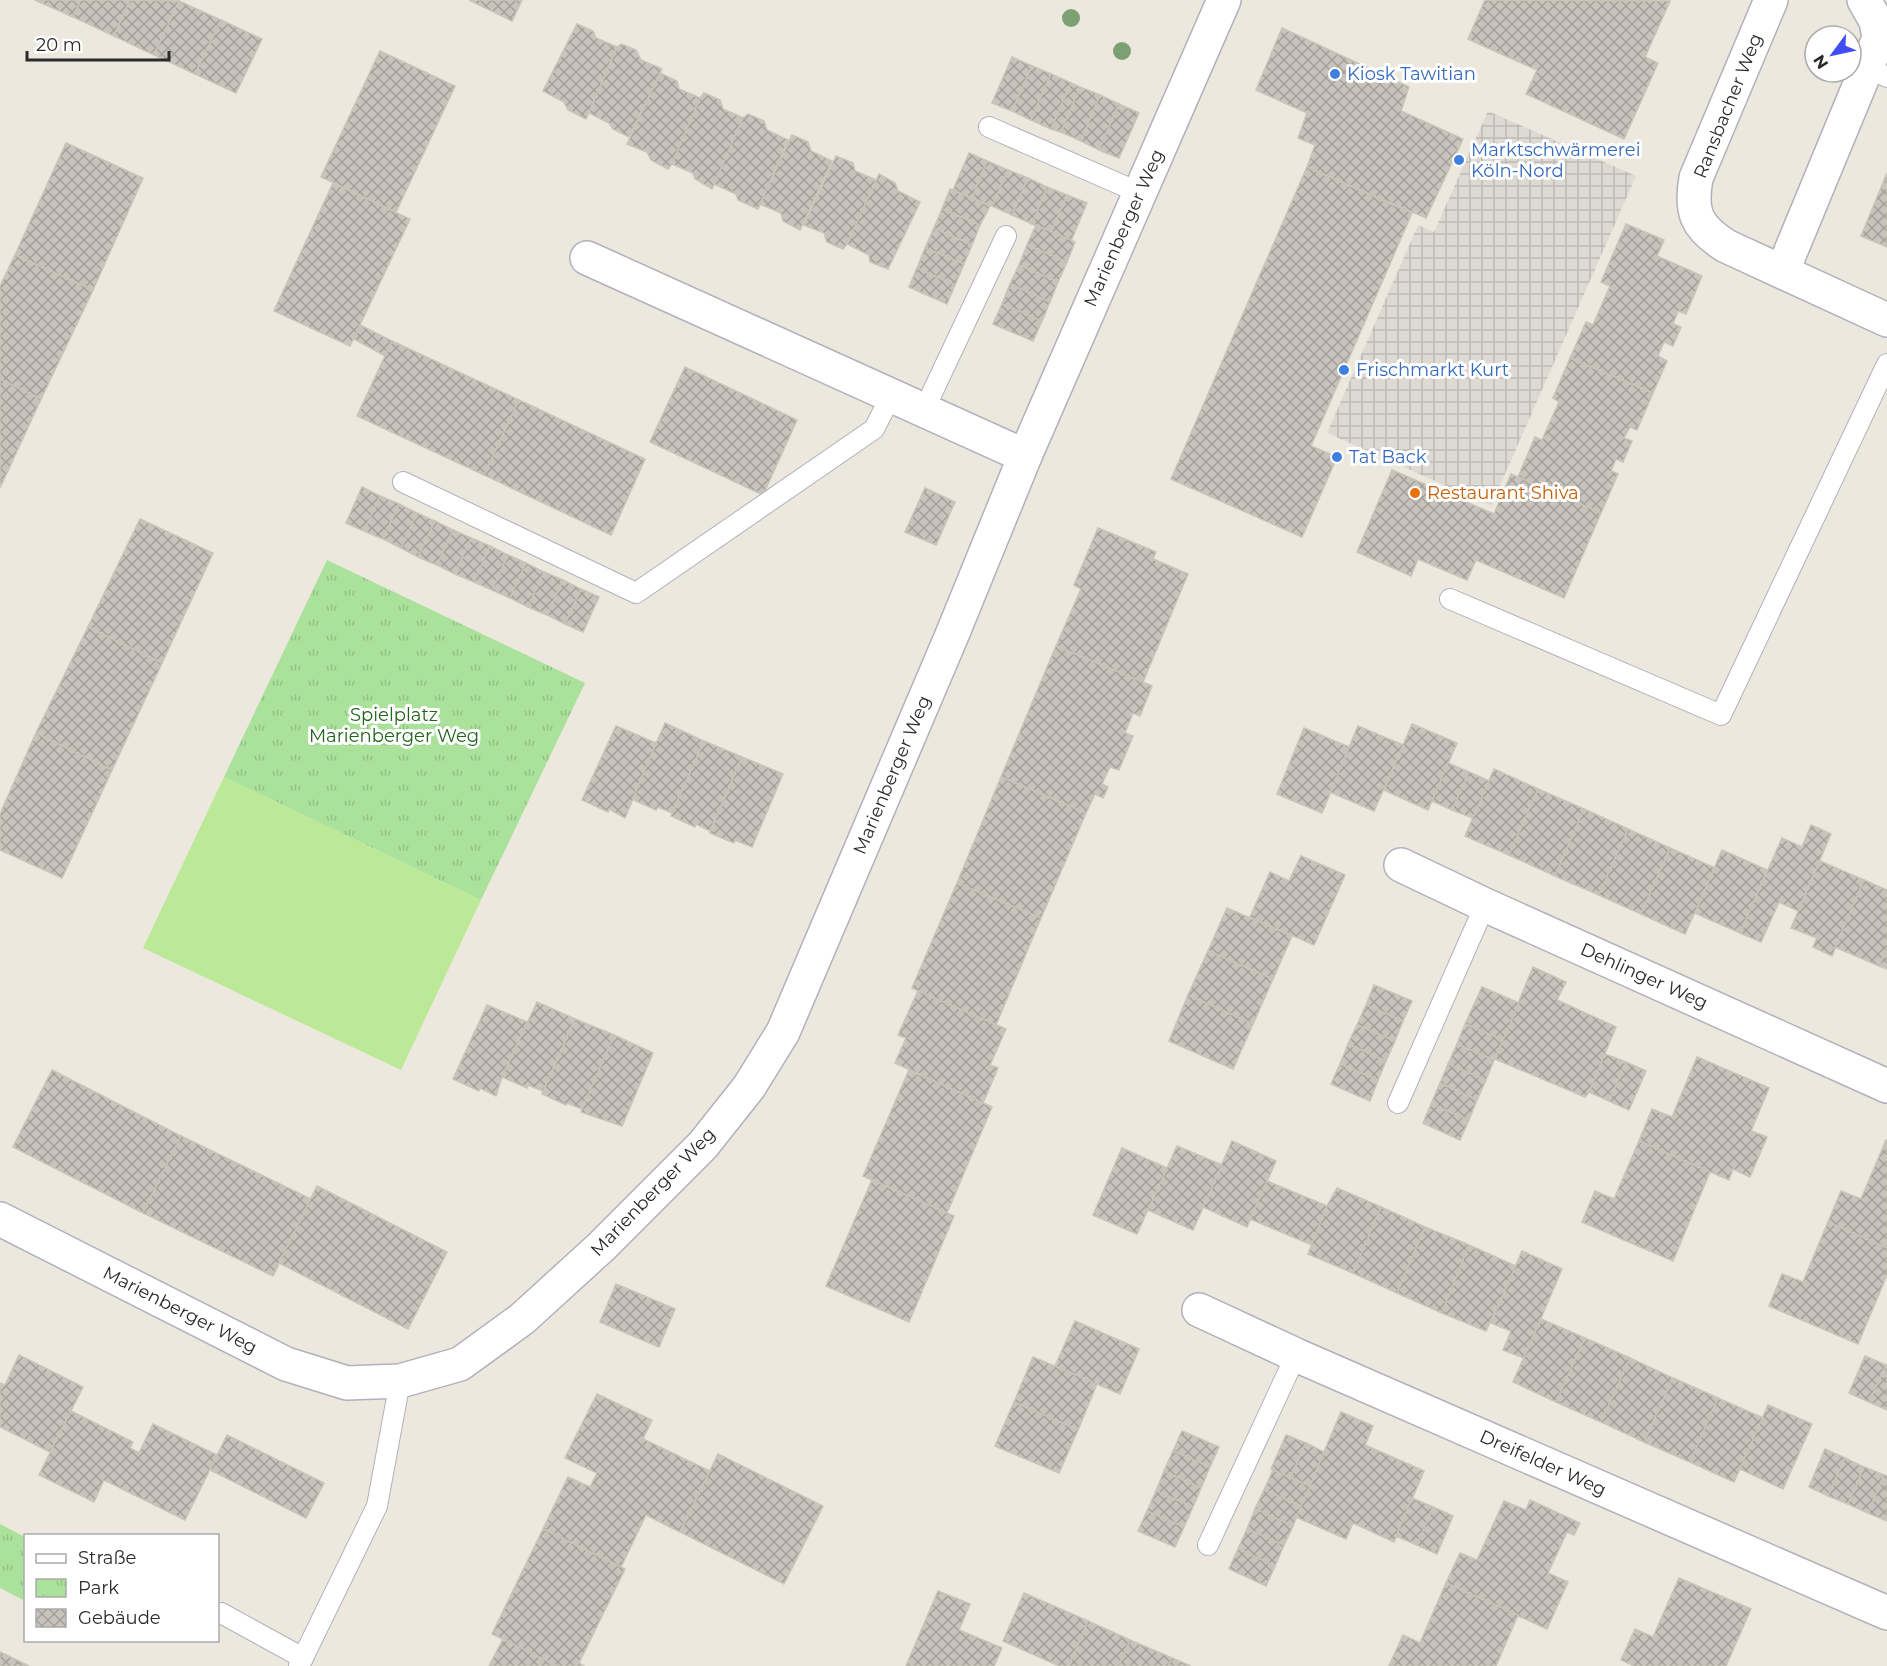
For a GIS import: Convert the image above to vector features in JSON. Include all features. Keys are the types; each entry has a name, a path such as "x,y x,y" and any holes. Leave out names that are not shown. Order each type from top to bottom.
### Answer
{"street":[{"name":"Marienberger Weg","path":"0,1219 286,1364 347,1383 400,1381 460,1364 522,1319 601,1246 703,1145 749,1087 788,1021 1025,456 1224,0"},
{"name":"Ransbacher Weg","path":"1772,0 1696,178 1693,196 1694,211 1700,225 1726,246 1783,270 1887,320"},
{"path":"1783,270 1877,72 1879,38 1876,21 1864,0"},
{"path":"587,258 1025,456"},
{"name":"Dehlinger Weg","path":"1401,865 1887,1086"},
{"name":"Dreifelder Weg","path":"1199,1310 1296,1356 1887,1613"}],"lane":[{"path":"988,127 1140,193"},
{"path":"924,410 1006,236"},
{"path":"1450,599 1720,715 1887,364"},
{"path":"403,482 636,593 874,429 891,396"},
{"path":"1398,1103 1485,905"},
{"path":"1208,1545 1296,1356"},
{"path":"221,1613 301,1662 377,1506 400,1381"}],"green space":[{"name":"Spielplatz Marienberger Weg","path":"327,560 585,683 481,900 224,777"},
{"path":"224,777 481,900 401,1070 143,948"},
{"path":"0,1524 24,1536 24,1600 0,1588"}],"shaded area":[{"path":"1488,111 1636,176 1491,506 1327,433 1418,225 1434,232"}],"building":[{"path":"35,0 81,0 73,17"},
{"path":"81,0 130,0 114,36 73,17"},
{"path":"130,0 179,1 154,55 114,36"},
{"path":"469,0 522,0 512,21"},
{"path":"1485,0 1670,1 1645,57 1658,63 1624,139 1526,94 1537,70 1468,39"},
{"path":"179,1 221,20 195,74 154,55"},
{"path":"221,20 262,39 236,93 195,74"},
{"path":"577,24 593,31 596,38 617,47 586,119 568,110 564,102 543,91"},
{"path":"1282,28 1409,87 1401,111 1463,139 1426,218 1307,167 1315,145 1298,138 1307,113 1256,90"},
{"path":"621,44 636,50 641,60 662,69 629,137 589,113 617,47"},
{"path":"380,51 455,86 396,212 321,177"},
{"path":"1012,57 1032,66 1012,111 992,103"},
{"path":"1032,66 1051,74 1031,120 1012,111"},
{"path":"660,73 677,81 679,89 700,98 668,169 651,160 647,152 627,144"},
{"path":"1051,74 1071,83 1051,129 1031,120"},
{"path":"1071,83 1080,87 1061,132 1051,129"},
{"path":"1080,87 1100,95 1081,141 1061,132"},
{"path":"704,93 720,100 723,109 743,118 712,189 695,179 693,173 672,164"},
{"path":"1100,95 1119,104 1099,150 1081,141"},
{"path":"1119,104 1139,113 1119,158 1099,150"},
{"path":"748,114 764,121 767,130 788,140 758,209 738,200 736,194 714,184 743,118"},
{"path":"792,135 808,142 811,151 832,161 800,230 783,221 781,213 760,204"},
{"path":"66,143 143,178 93,290 15,255"},
{"path":"969,153 987,161 972,198 953,190"},
{"path":"836,156 853,163 855,171 876,180 843,249 827,242 824,233 804,225"},
{"path":"987,161 1008,170 992,206 972,198"},
{"path":"1307,167 1412,213 1311,446 1337,457 1302,537 1171,479"},
{"path":"1008,170 1028,178 1012,215 992,206"},
{"path":"1887,173 1887,247 1861,236"},
{"path":"879,174 895,183 898,191 920,202 888,269 870,262 869,255 847,244"},
{"path":"1028,178 1047,187 1032,224 1012,215"},
{"path":"333,183 410,219 350,346 274,311"},
{"path":"1047,187 1067,195 1051,232 1032,224"},
{"path":"950,189 990,206 980,225 942,209"},
{"path":"1067,195 1087,203 1071,241 1051,232"},
{"path":"942,209 980,225 972,245 934,228"},
{"path":"1626,224 1664,240 1657,256 1702,276 1686,314 1678,311 1673,324 1681,327 1673,346 1664,342 1658,356 1667,361 1653,393 1570,358 1586,322 1593,325 1610,286 1601,282"},
{"path":"1036,225 1075,242 1067,262 1027,245"},
{"path":"934,228 972,245 964,264 925,248"},
{"path":"1027,245 1067,262 1058,282 1019,265"},
{"path":"925,248 964,264 955,285 917,268"},
{"path":"15,255 93,290 41,399 0,379 0,286"},
{"path":"1019,265 1058,282 1050,302 1010,284"},
{"path":"917,268 955,285 947,304 909,287"},
{"path":"1010,284 1050,302 1042,321 1002,304"},
{"path":"1002,304 1042,321 1033,341 993,324"},
{"path":"360,325 392,341 385,356 354,339"},
{"path":"392,341 519,400 484,475 357,416"},
{"path":"1570,358 1653,393 1637,430 1630,427 1624,438 1632,441 1623,462 1616,459 1611,471 1618,474 1601,513 1518,477 1535,437 1542,440 1559,402 1553,398"},
{"path":"685,367 797,420 763,495 650,442"},
{"path":"0,379 41,399 0,488"},
{"path":"519,400 645,459 611,535 484,475"},
{"path":"1392,470 1494,514 1511,474 1601,513 1564,598 1476,560 1467,580 1418,559 1411,576 1357,552"},
{"path":"362,487 380,496 364,531 346,523"},
{"path":"925,488 955,502 936,545 905,532"},
{"path":"380,496 399,504 383,539 364,531"},
{"path":"399,504 417,513 401,548 383,539"},
{"path":"417,513 435,521 418,557 401,548"},
{"path":"140,519 213,553 162,663 88,627"},
{"path":"435,521 453,530 437,565 418,557"},
{"path":"1098,528 1156,552 1153,559 1188,574 1143,682 1056,646 1081,589 1074,585"},
{"path":"453,530 471,538 455,574 437,565"},
{"path":"471,538 490,546 474,582 455,574"},
{"path":"490,546 508,555 492,590 474,582"},
{"path":"508,555 526,563 510,598 492,590"},
{"path":"526,563 544,572 528,607 510,598"},
{"path":"544,572 563,580 547,615 528,607"},
{"path":"563,580 581,589 565,624 547,615"},
{"path":"581,589 599,597 583,632 565,624"},
{"path":"88,627 162,663 112,770 36,733"},
{"path":"1056,646 1152,686 1140,716 1133,713 1125,733 1133,736 1119,770 1110,767 1102,784 1108,787 1103,798 1095,794 1086,813 1001,777"},
{"path":"665,723 704,741 672,813 658,807 656,810 632,799"},
{"path":"1412,724 1457,743 1428,810 1384,790"},
{"path":"616,726 656,743 625,818 609,809 608,812 582,800"},
{"path":"1358,726 1403,745 1374,811 1330,792"},
{"path":"1304,728 1349,747 1322,813 1277,794"},
{"path":"36,733 112,770 62,878 0,850 0,814"},
{"path":"704,741 742,757 710,831 671,816"},
{"path":"742,757 783,774 752,847 735,840 734,843 710,833"},
{"path":"1448,763 1469,772 1452,810 1432,801"},
{"path":"1494,769 1538,789 1509,855 1465,836"},
{"path":"1469,772 1489,781 1473,818 1452,810"},
{"path":"1001,777 1086,813 1041,918 957,883"},
{"path":"1538,789 1584,809 1555,876 1509,855"},
{"path":"1584,809 1628,829 1599,895 1555,876"},
{"path":"1811,825 1831,834 1798,911 1779,902 1761,942 1740,933 1782,838 1802,847"},
{"path":"1628,829 1670,848 1641,914 1599,895"},
{"path":"1670,848 1715,868 1685,934 1641,914"},
{"path":"1722,850 1767,870 1740,933 1695,913"},
{"path":"1301,856 1345,875 1314,945 1250,917 1270,872 1289,881"},
{"path":"1820,861 1864,880 1832,956 1813,947 1817,938 1791,928"},
{"path":"1864,880 1887,890 1887,948 1879,966 1835,947"},
{"path":"957,883 1041,918 996,1025 912,988"},
{"path":"1227,908 1292,936 1273,979 1208,951"},
{"path":"1887,948 1887,969 1879,966"},
{"path":"1208,951 1273,979 1253,1024 1188,995"},
{"path":"1533,967 1566,982 1557,1000 1616,1027 1585,1097 1495,1059"},
{"path":"1374,985 1412,1001 1403,1021 1366,1005"},
{"path":"1482,987 1519,1003 1503,1040 1465,1024"},
{"path":"918,991 1006,1029 990,1065 998,1068 983,1103 895,1063 906,1038 898,1035"},
{"path":"1188,995 1253,1024 1233,1069 1169,1041"},
{"path":"537,1002 575,1019 543,1091 528,1085 527,1088 502,1077"},
{"path":"487,1005 527,1022 502,1077 496,1096 453,1079"},
{"path":"1366,1005 1403,1021 1395,1041 1357,1025"},
{"path":"575,1019 614,1035 582,1109 567,1103 566,1105 542,1094"},
{"path":"1465,1024 1503,1040 1494,1060 1457,1044"},
{"path":"1357,1025 1395,1041 1386,1061 1348,1044"},
{"path":"614,1035 653,1053 622,1126 581,1112"},
{"path":"1348,1044 1386,1061 1378,1080 1340,1064"},
{"path":"1457,1044 1494,1060 1486,1080 1448,1064"},
{"path":"1605,1054 1626,1062 1609,1101 1589,1092"},
{"path":"1697,1057 1769,1088 1751,1131 1767,1137 1750,1177 1733,1169 1729,1180 1639,1141 1652,1109 1672,1117"},
{"path":"1626,1062 1646,1071 1629,1110 1609,1101"},
{"path":"1340,1064 1378,1080 1370,1101 1331,1084"},
{"path":"1448,1064 1486,1080 1477,1100 1440,1083"},
{"path":"52,1070 181,1136 143,1213 13,1147"},
{"path":"909,1070 992,1107 947,1213 863,1176"},
{"path":"1440,1083 1477,1100 1469,1120 1431,1104"},
{"path":"1431,1104 1469,1120 1460,1140 1423,1123"},
{"path":"181,1136 311,1199 273,1276 143,1213"},
{"path":"1886,1140 1887,1248 1828,1222 1841,1191 1861,1199"},
{"path":"1232,1141 1276,1161 1247,1227 1203,1207"},
{"path":"1639,1141 1710,1172 1673,1261 1582,1222 1595,1191 1614,1199"},
{"path":"1177,1146 1222,1165 1193,1230 1148,1210"},
{"path":"1122,1148 1167,1168 1137,1234 1093,1215"},
{"path":"872,1180 954,1216 909,1322 826,1286"},
{"path":"1267,1181 1327,1206 1312,1245 1250,1219"},
{"path":"317,1186 447,1252 408,1329 279,1263"},
{"path":"1337,1188 1381,1207 1353,1273 1308,1254 1327,1206"},
{"path":"1381,1207 1425,1227 1397,1293 1353,1273"},
{"path":"1828,1222 1887,1248 1887,1275 1858,1344 1769,1306 1782,1274 1803,1282"},
{"path":"1425,1227 1469,1245 1442,1313 1397,1293"},
{"path":"1469,1245 1516,1266 1486,1331 1442,1313"},
{"path":"1522,1251 1562,1269 1524,1358 1503,1350 1511,1331 1491,1323"},
{"path":"616,1284 675,1309 659,1347 600,1322"},
{"path":"1541,1319 1585,1338 1556,1402 1513,1382"},
{"path":"1075,1321 1139,1349 1120,1394 1055,1366"},
{"path":"1585,1338 1630,1358 1601,1422 1556,1402"},
{"path":"19,1355 83,1387 50,1452 0,1427 0,1383 5,1385"},
{"path":"1865,1356 1886,1365 1869,1402 1849,1393"},
{"path":"1033,1357 1097,1384 1078,1430 1014,1402"},
{"path":"1630,1358 1673,1378 1644,1442 1601,1422"},
{"path":"1887,1365 1887,1410 1869,1402"},
{"path":"1673,1378 1718,1398 1690,1462 1644,1442"},
{"path":"597,1394 652,1420 643,1439 710,1471 680,1532 646,1515 621,1567 543,1529 568,1477 590,1487 597,1473 565,1458"},
{"path":"1718,1398 1763,1418 1734,1482 1690,1462"},
{"path":"1014,1402 1078,1430 1059,1473 995,1446"},
{"path":"1768,1405 1812,1424 1783,1489 1740,1469"},
{"path":"71,1411 133,1442 130,1448 139,1453 153,1424 217,1455 185,1520 104,1480 94,1502 39,1475"},
{"path":"1341,1412 1373,1426 1365,1445 1424,1471 1394,1542 1353,1523 1346,1539 1296,1517"},
{"path":"1182,1431 1219,1447 1210,1467 1173,1451"},
{"path":"227,1435 324,1483 306,1518 210,1470"},
{"path":"1286,1435 1306,1443 1290,1478 1271,1469"},
{"path":"1306,1443 1324,1452 1310,1486 1290,1478"},
{"path":"1825,1449 1845,1458 1828,1496 1809,1487"},
{"path":"1173,1451 1210,1467 1201,1488 1164,1471"},
{"path":"718,1454 823,1506 784,1584 680,1532"},
{"path":"1845,1458 1864,1467 1848,1504 1828,1496"},
{"path":"1864,1467 1884,1475 1868,1513 1848,1504"},
{"path":"1273,1470 1310,1486 1301,1506 1264,1490"},
{"path":"1164,1471 1201,1488 1193,1507 1156,1491"},
{"path":"1884,1475 1887,1476 1887,1521 1868,1513"},
{"path":"1264,1490 1301,1506 1293,1526 1255,1509"},
{"path":"1156,1491 1193,1507 1184,1527 1147,1511"},
{"path":"1412,1498 1433,1507 1417,1545 1396,1536"},
{"path":"1530,1500 1580,1523 1574,1535 1567,1532 1548,1573 1568,1582 1547,1629 1446,1583 1460,1553 1477,1560 1504,1501 1526,1510"},
{"path":"1433,1507 1453,1516 1437,1554 1417,1545"},
{"path":"1255,1509 1293,1526 1284,1545 1247,1529"},
{"path":"1147,1511 1184,1527 1175,1547 1138,1531"},
{"path":"543,1529 625,1569 579,1663 584,1666 557,1666 492,1634"},
{"path":"1247,1529 1284,1545 1275,1566 1238,1549"},
{"path":"1238,1549 1275,1566 1266,1586 1229,1569"},
{"path":"1679,1578 1751,1609 1726,1666 1634,1666 1621,1660 1635,1629 1653,1637"},
{"path":"1446,1583 1518,1615 1496,1666 1389,1666 1403,1635 1420,1643"},
{"path":"938,1591 970,1604 959,1630 1002,1648 994,1666 906,1666"},
{"path":"1024,1593 1088,1621 1069,1666 1059,1666 1003,1641"},
{"path":"1088,1621 1130,1640 1119,1666 1069,1666"},
{"path":"503,1639 557,1666 489,1666"},
{"path":"1130,1640 1172,1658 1168,1666 1119,1666"},
{"path":"0,1652 29,1666 0,1666"},
{"path":"1172,1658 1191,1666 1168,1666"}],"place":[{"name":"Kiosk Tawitian","path":"1335,74"},
{"name":"Marktschwärmerei Köln-Nord","path":"1459,160"},
{"name":"Frischmarkt Kurt","path":"1344,370"},
{"name":"Tat Back","path":"1337,457"},
{"name":"Restaurant Shiva","path":"1415,493"}]}
